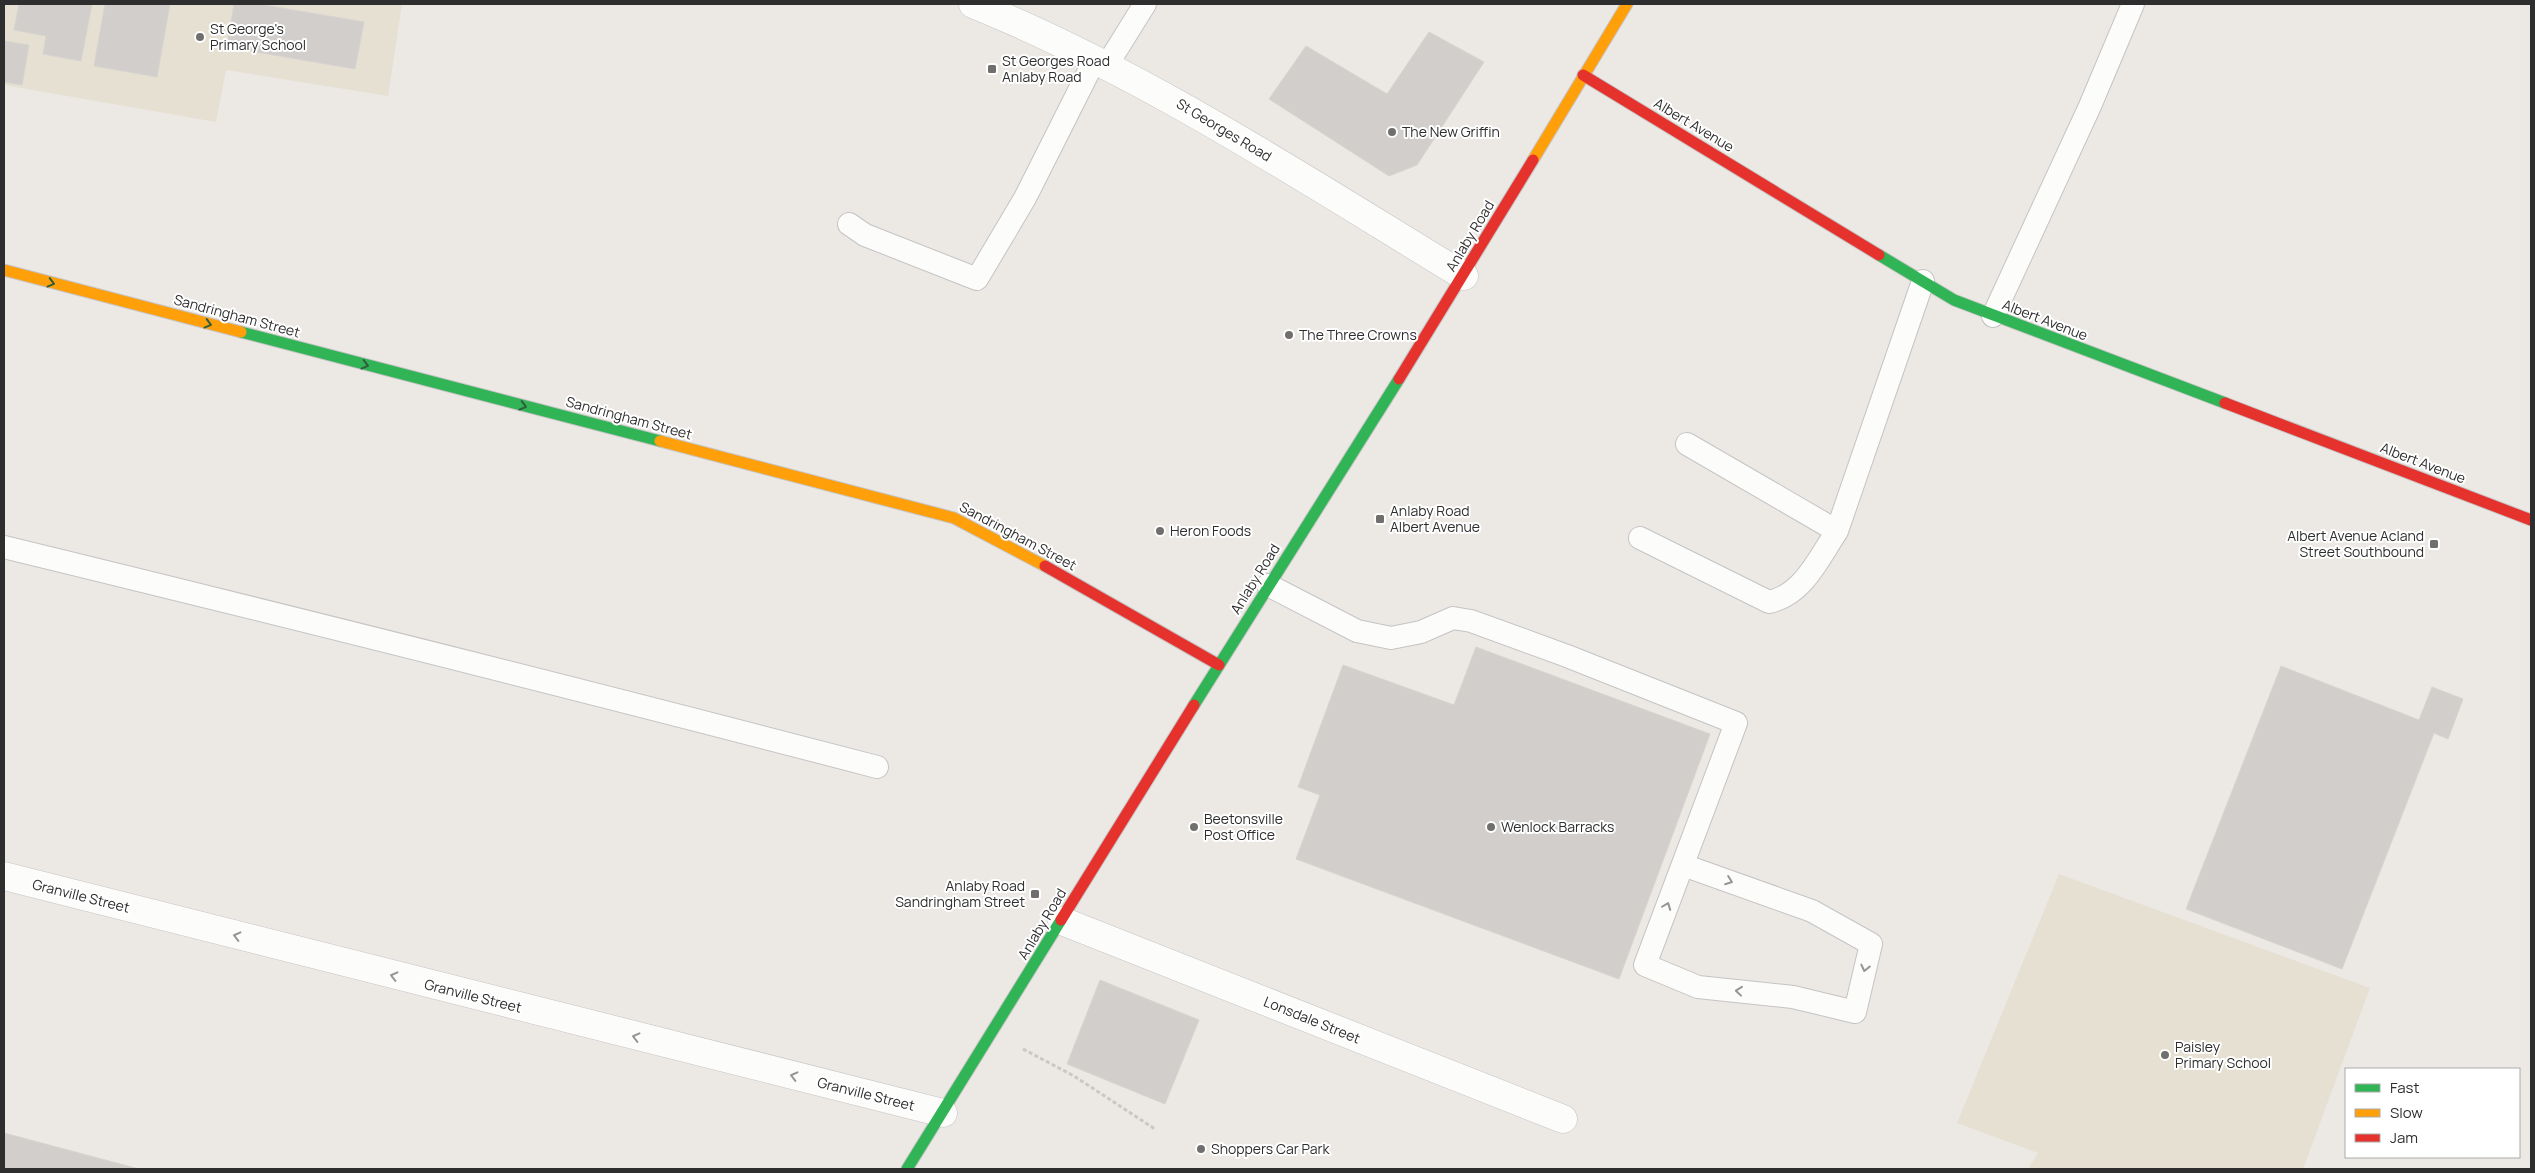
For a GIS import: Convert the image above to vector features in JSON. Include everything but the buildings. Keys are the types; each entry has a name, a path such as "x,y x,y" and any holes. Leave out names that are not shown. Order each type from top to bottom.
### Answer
{"street":[{"name":"St Georges Road","path":"973,4 1035,29 1164,94 1464,276"},
{"name":"Anlaby Road","path":"907,1169 993,1034 1268,585 1464,276 1627,4"},
{"name":"Albert Avenue","path":"1583,75 1954,300 2531,520"},
{"name":"Sandringham Street","path":"4,270 954,518 1028,556 1219,665"},
{"name":"Granville Street","path":"4,876 943,1113"},
{"name":"Lonsdale Street","path":"1062,921 1563,1119"}],"lane":[{"path":"849,224 866,235 977,279 1101,62 1145,4"},
{"path":"1993,316 2090,106 2133,4"},
{"path":"1640,538 1769,602 1782,599 1798,588 1837,531 1923,282"},
{"path":"1687,444 1837,531"},
{"path":"4,547 508,674 648,706 877,767"},
{"path":"1268,585 1357,631 1391,638 1421,632 1453,618 1471,621 1567,656 1736,724 1645,964 1698,986 1793,997 1855,1012 1871,944 1812,911 1683,865"}],"path":[{"path":"993,1034 1074,1076 1155,1129"}],"shaded area":[{"name":"St George's Primary School","path":"4,4 402,4 388,96 226,70 216,122 4,85"},
{"name":"Paisley Primary School","path":"2059,874 2370,988 2303,1169 2028,1169 2038,1153 1957,1123"}],"traffic: fast":[{"path":"1879,255 1954,300 2225,403"},
{"path":"241,332 660,441"},
{"path":"1194,705 1399,379"},
{"path":"907,1169 1061,920"}],"traffic: slow":[{"path":"1533,160 1627,4"},
{"path":"4,270 241,332"},
{"path":"660,441 954,518 1045,566"}],"traffic: jam":[{"path":"1583,75 1879,255"},
{"path":"1399,379 1533,160"},
{"path":"2225,403 2531,520"},
{"path":"1045,566 1219,665"},
{"path":"1061,920 1194,705"}],"place":[{"name":"St George's Primary School","path":"200,37"},
{"name":"St Georges Road Anlaby Road","path":"992,69"},
{"name":"The New Griffin","path":"1392,132"},
{"name":"The Three Crowns","path":"1289,335"},
{"name":"Anlaby Road Albert Avenue","path":"1380,519"},
{"name":"Heron Foods","path":"1160,531"},
{"name":"Albert Avenue Acland Street Southbound","path":"2434,544"},
{"name":"Beetonsville Post Office","path":"1194,827"},
{"name":"Wenlock Barracks","path":"1491,827"},
{"name":"Anlaby Road Sandringham Street","path":"1035,894"},
{"name":"Paisley Primary School","path":"2165,1055"},
{"name":"Shoppers Car Park","path":"1201,1149"}]}
